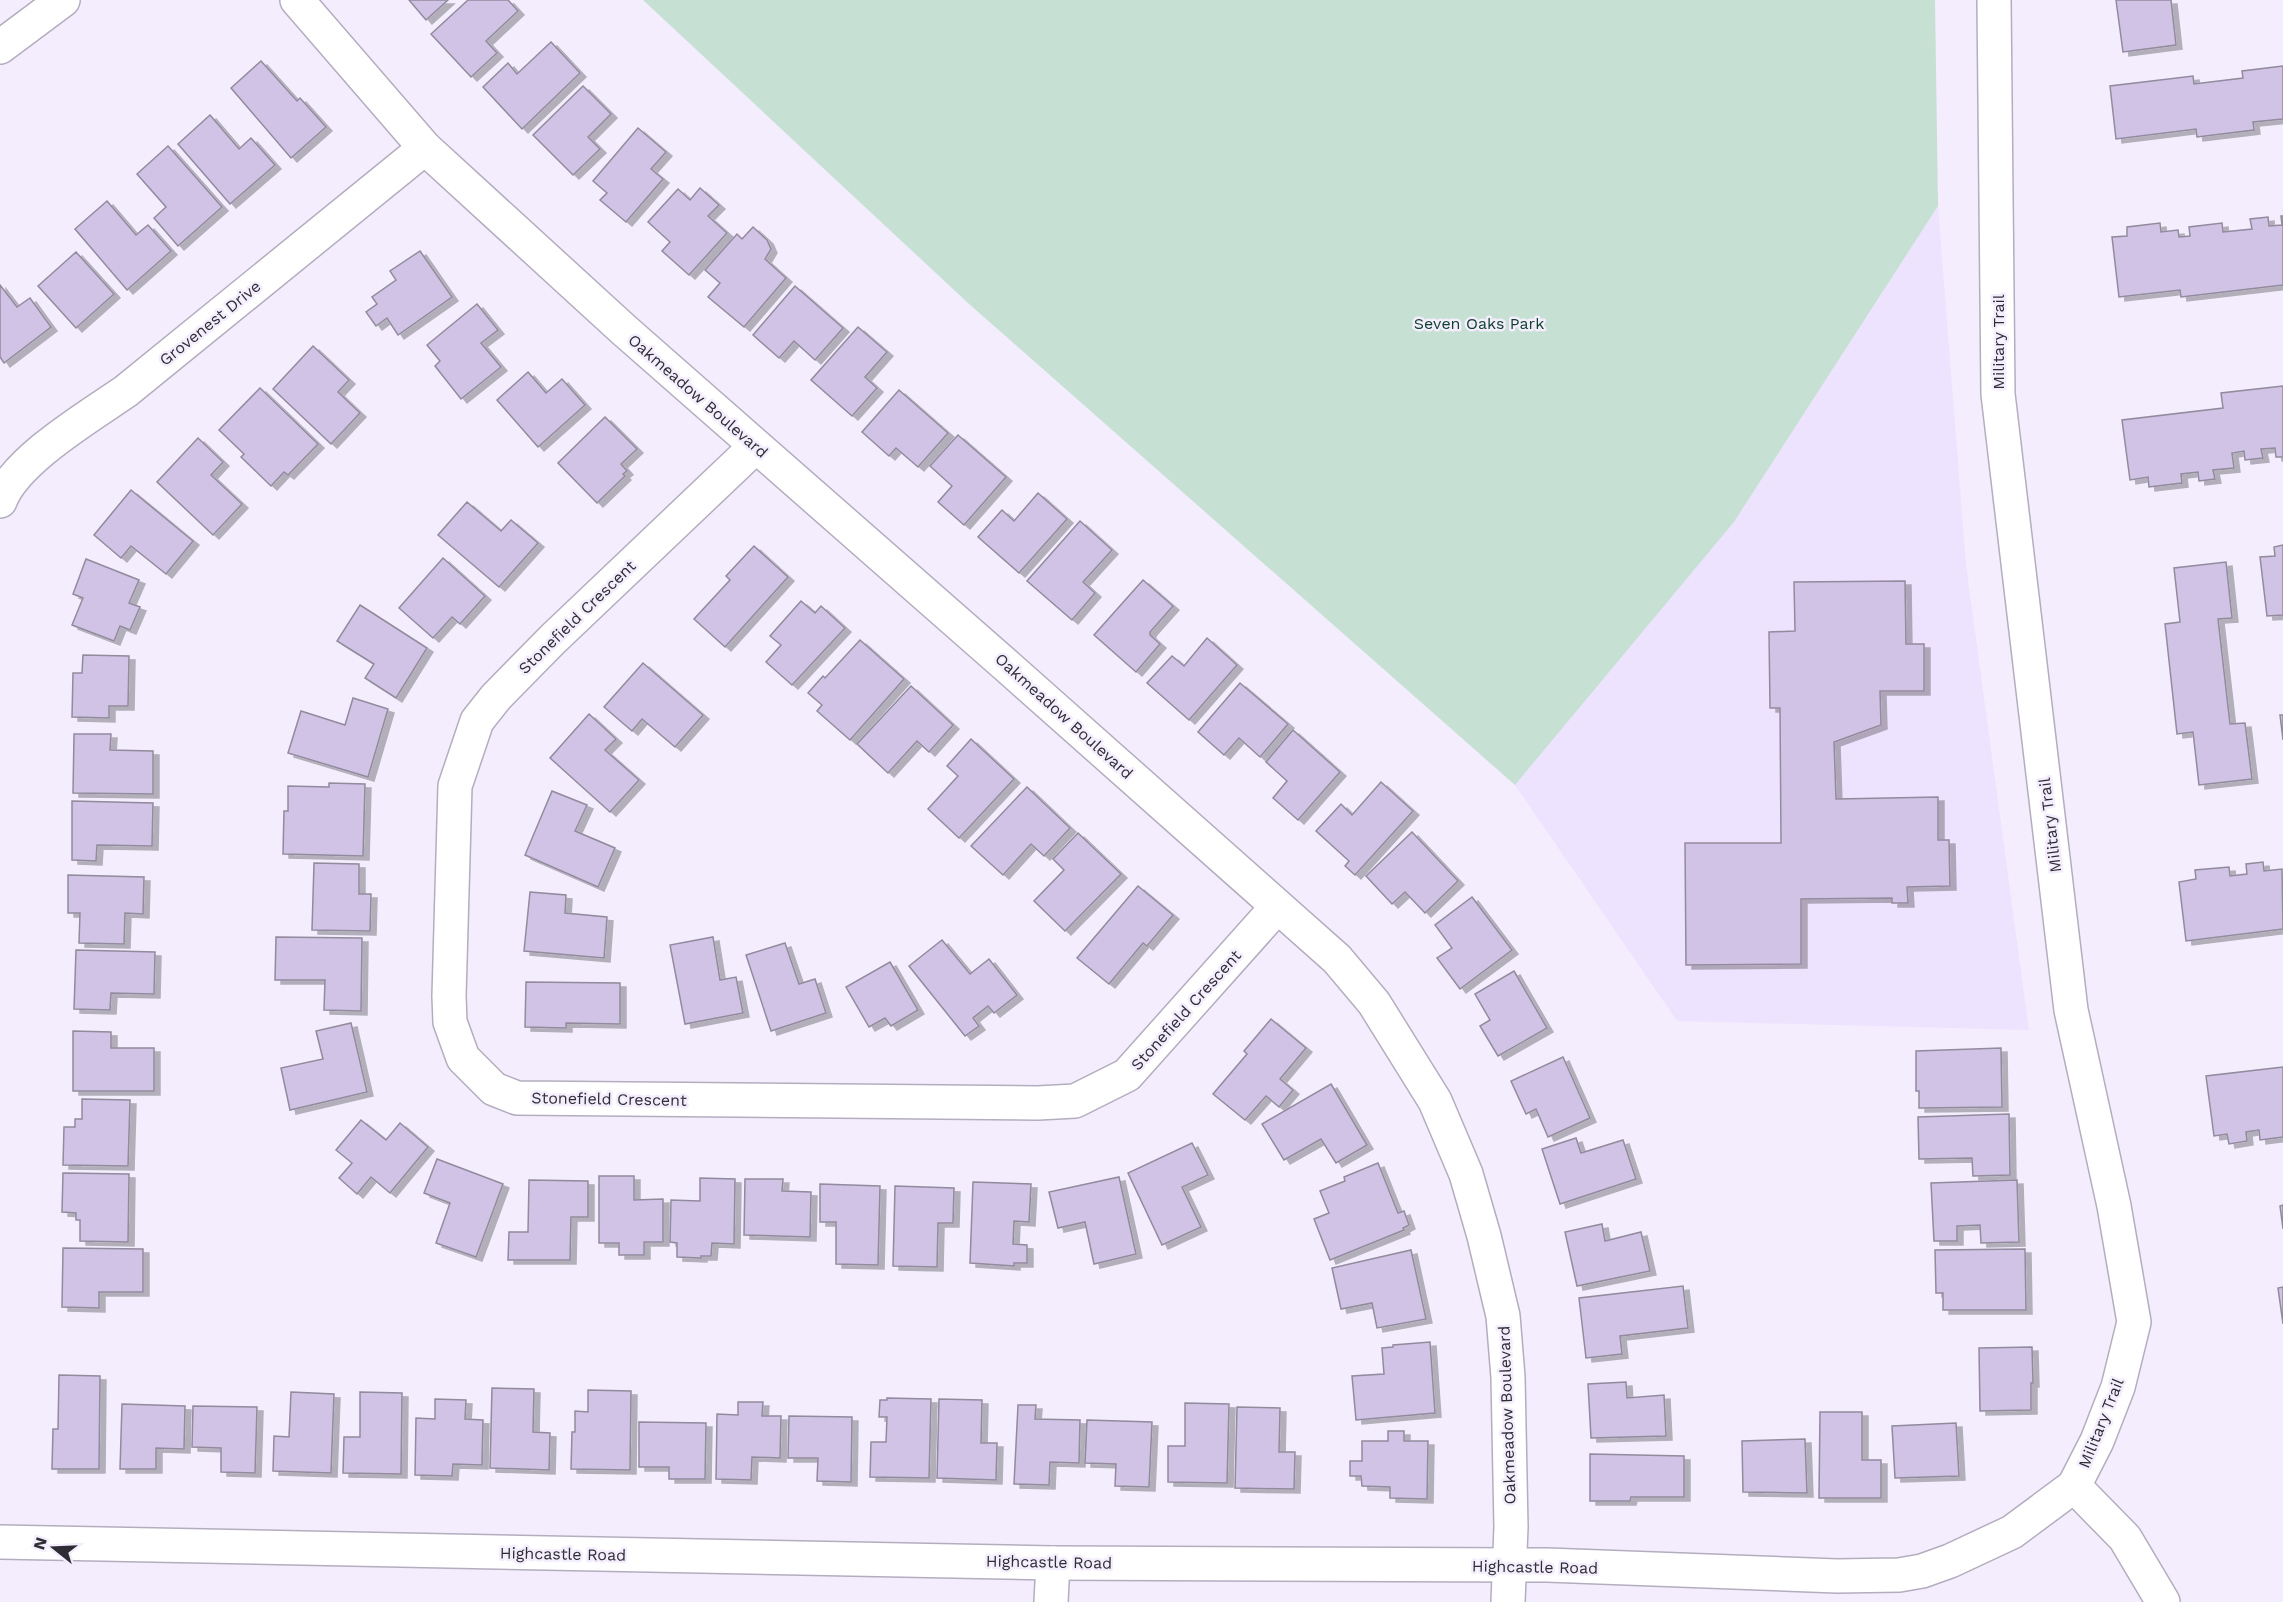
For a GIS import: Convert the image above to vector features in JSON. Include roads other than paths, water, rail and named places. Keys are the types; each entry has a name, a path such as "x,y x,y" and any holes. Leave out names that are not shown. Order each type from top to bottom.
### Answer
{"street":[{"path":"0,47 63,0"},
{"name":"Oakmeadow Boulevard","path":"297,0 425,148 755,447 1008,667 1337,959 1374,1003 1435,1101 1466,1174 1503,1316 1508,1377 1510,1566 1508,1602"},
{"name":"Military Trail","path":"1994,0 1998,394 2071,1010 2114,1206 2134,1322 2118,1387 2097,1441 2074,1486 2125,1538 2163,1602"},
{"name":"Grovenest Drive","path":"0,501 4,489 29,461 126,391 425,148"},
{"name":"Stonefield Crescent","path":"755,447 553,639 496,697 477,721 455,786 448,996 450,1022 463,1058 494,1089 517,1098 1038,1103 1075,1101 1127,1075 1277,907"},
{"name":"Highcastle Road","path":"0,1542 1053,1563 1547,1565 1837,1576 1899,1575 1922,1571 1950,1562 2013,1532 2074,1486"},
{"path":"1051,1602 1053,1563"}],"park label":[{"name":"Seven Oaks Park","path":"1479,323"}]}
